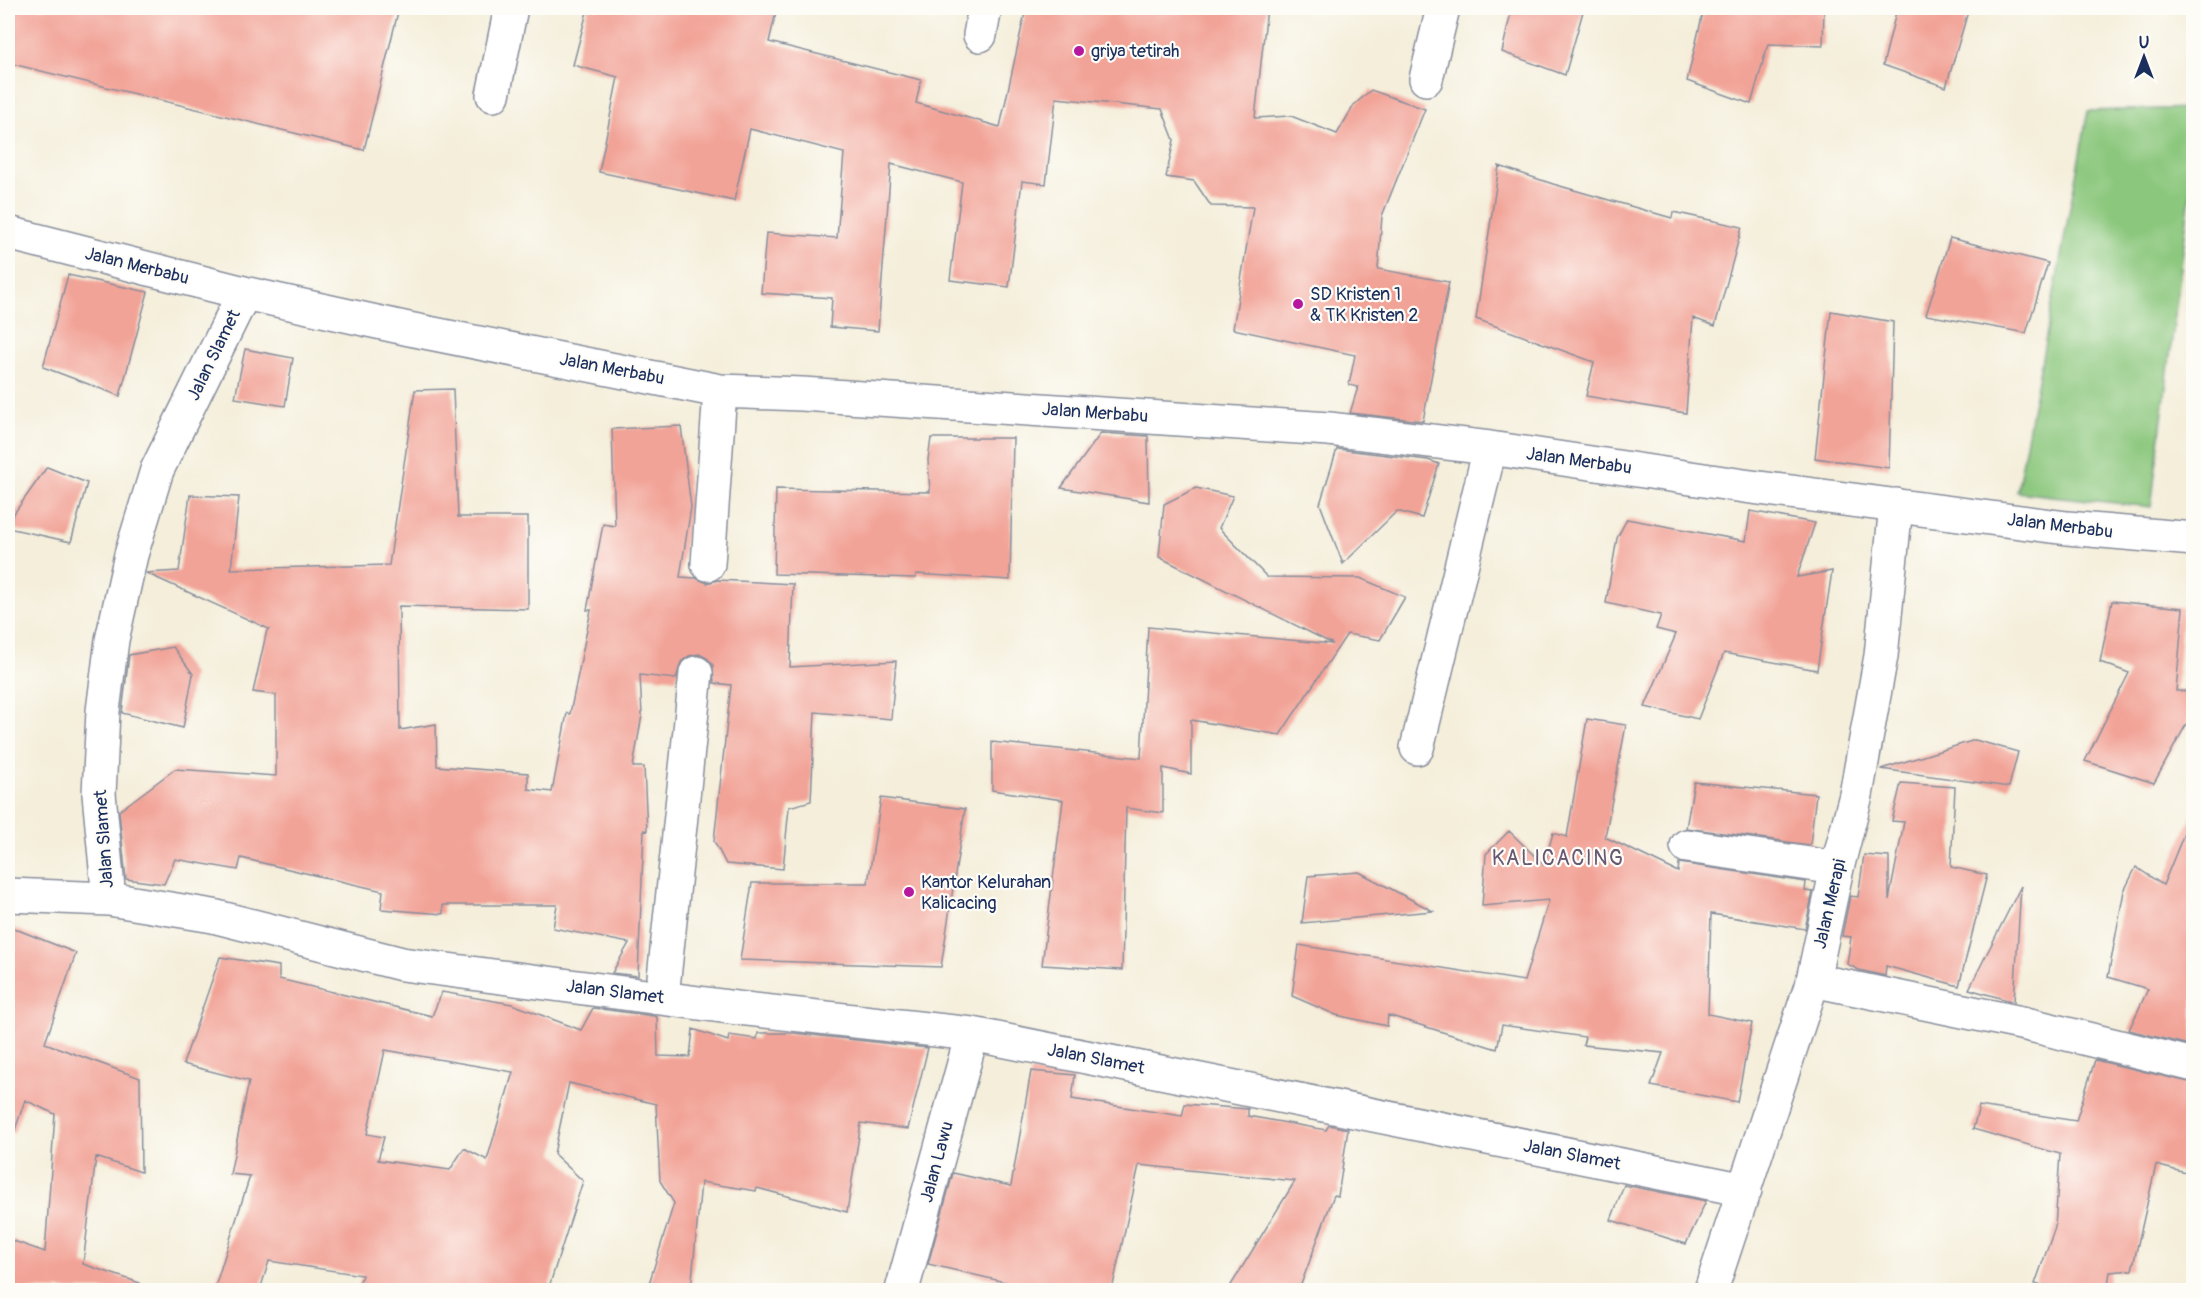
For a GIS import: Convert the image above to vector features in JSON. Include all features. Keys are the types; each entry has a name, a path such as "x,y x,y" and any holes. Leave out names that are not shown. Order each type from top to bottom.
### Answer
{"street":[{"path":"493,95 511,8"},
{"path":"1426,79 1443,8"},
{"name":"Jalan Merbabu","path":"8,233 244,293 409,329 720,391 802,394 1329,429 1490,448 1744,486 2067,528 2193,539"},
{"name":"Jalan Slamet","path":"244,293 157,470 131,555 112,640 103,711 99,794 109,899 213,916 402,964 737,1008 972,1034 1745,1190"},
{"path":"708,564 720,391"},
{"path":"1417,748 1490,448"},
{"name":"Jalan Merapi","path":"1711,1290 1813,980 1837,868 1856,795 1881,656 1896,505"},
{"path":"662,998 696,673"},
{"path":"1687,846 1837,868"},
{"path":"8,895 109,899"},
{"path":"1813,980 2026,1024 2193,1065"},
{"name":"Jalan Lawu","path":"912,1288 972,1034"}],"green space":[{"path":"2193,108 2193,171 2151,507 2017,492 2088,111"}],"building":[{"path":"8,8 399,8 364,150 8,63"},
{"path":"588,8 777,8 769,42 921,80 916,103 1000,127 1026,8 1267,8 1255,118 1291,116 1337,134 1354,105 1371,90 1425,109 1382,216 1378,269 1449,282 1423,421 1350,413 1358,387 1349,385 1355,355 1233,329 1253,207 1211,206 1194,181 1166,177 1174,140 1162,109 1056,98 1046,184 1022,181 1009,287 950,280 962,182 891,164 878,331 830,327 832,298 761,293 766,233 837,238 844,153 750,129 734,201 599,172 618,77 573,65"},
{"path":"1512,8 1584,8 1565,75 1502,52"},
{"path":"1704,8 1824,8 1823,46 1768,44 1751,104 1687,81"},
{"path":"1897,8 1969,8 1946,87 1883,65"},
{"path":"1499,166 1672,218 1673,212 1742,227 1715,326 1693,318 1686,413 1586,396 1594,362 1476,319"},
{"path":"1950,238 2048,263 2026,333 1926,315"},
{"path":"68,275 148,292 120,396 43,367"},
{"path":"1831,311 1893,322 1889,468 1815,458"},
{"path":"245,349 293,358 285,406 235,398"},
{"path":"453,389 458,517 528,517 528,609 399,606 400,730 436,724 437,766 528,773 528,789 552,792 567,713 570,714 591,610 587,610 603,524 615,526 612,429 681,426 691,507 680,577 696,578 707,583 718,580 793,584 790,667 896,661 891,719 815,712 811,801 789,807 783,869 726,864 714,841 731,685 714,683 713,665 699,654 689,656 681,662 676,679 640,675 642,715 633,767 644,767 647,831 644,830 638,976 612,973 629,943 553,928 557,905 443,905 443,914 381,909 383,891 241,858 238,870 175,859 164,884 126,879 119,811 175,769 276,776 276,695 253,692 269,629 146,573 179,571 190,495 239,497 231,569 389,565 415,390"},
{"path":"1101,433 1148,436 1149,502 1061,488"},
{"path":"931,438 1013,438 1010,580 916,574 916,578 774,574 776,489 930,492 928,460"},
{"path":"1337,449 1428,460 1439,464 1422,518 1397,511 1343,564 1320,504"},
{"path":"47,467 87,483 71,542 8,528 8,522"},
{"path":"1196,488 1233,496 1219,528 1267,577 1360,578 1405,597 1380,640 1347,634 1280,735 1191,720 1191,774 1163,768 1163,813 1126,808 1122,970 1042,965 1063,800 992,790 992,742 1141,758 1148,627 1333,644 1159,557 1164,504"},
{"path":"1750,511 1815,523 1797,577 1832,571 1817,670 1724,653 1698,719 1645,707 1676,634 1656,629 1661,615 1606,603 1617,538 1627,519 1746,541"},
{"path":"2112,601 2183,608 2176,691 2193,691 2193,712 2154,783 2085,761 2129,673 2100,662"},
{"path":"173,647 193,674 183,728 122,713 129,655"},
{"path":"1587,719 1626,725 1605,837 1678,872 1679,863 1806,882 1805,891 1813,892 1805,929 1711,914 1708,1014 1752,1023 1737,1102 1651,1086 1663,1053 1583,1045 1585,1037 1502,1025 1497,1049 1388,1015 1387,1026 1336,1015 1292,996 1299,945 1524,981 1549,900 1482,906 1486,854 1509,831 1544,865 1553,833 1567,837"},
{"path":"1975,740 2018,752 2009,787 1881,769"},
{"path":"1694,782 1816,794 1810,845 1686,828"},
{"path":"1901,783 1955,787 1951,867 1987,875 1959,986 1886,966 1885,976 1859,970 1847,964 1851,937 1842,936 1850,896 1858,897 1864,855 1889,857 1889,900 1904,822 1892,821"},
{"name":"Kantor Kelurahan Kalicacing","path":"881,798 965,809 941,967 740,960 752,883 868,883"},
{"path":"2192,814 2193,1046 2129,1030 2148,989 2108,977 2124,891 2136,867 2163,885"},
{"path":"1359,872 1433,911 1302,923 1308,876"},
{"path":"2021,886 2014,1002 1969,989"},
{"path":"8,926 76,953 45,1043 140,1078 141,1172 96,1157 83,1264 140,1283 139,1290 8,1290 8,1239 45,1252 55,1114 25,1100 14,1133 8,1132"},
{"path":"220,957 279,966 279,979 432,1016 442,992 512,1004 581,1030 593,1008 654,1016 657,1017 658,1056 690,1057 693,1029 728,1041 729,1035 757,1039 758,1033 794,1033 928,1048 908,1129 861,1123 847,1212 757,1188 756,1191 701,1182 691,1290 647,1290 674,1203 660,1181 656,1104 569,1083 554,1154 583,1181 548,1290 357,1290 362,1275 269,1261 260,1290 214,1290 250,1176 230,1174 249,1081 183,1064","holes":["385,1050 513,1072 487,1160 464,1148 450,1170 378,1160 384,1137 367,1134"]},
{"path":"2095,1060 2193,1083 2193,1175 2156,1165 2132,1270 2110,1272 2107,1290 2058,1290 2035,1284 2055,1227 2060,1154 1973,1129 1979,1106 2076,1121"},
{"path":"1031,1071 1075,1075 1072,1099 1182,1116 1185,1104 1248,1109 1248,1116 1326,1130 1329,1125 1348,1129 1338,1196 1334,1195 1299,1290 1228,1290 1295,1181 1139,1165 1112,1290 1039,1290 928,1264 953,1173 1011,1186"},
{"path":"1624,1185 1706,1201 1686,1244 1611,1220"}],"place":[{"name":"griya tetirah","path":"1079,51"},
{"name":"SD Kristen 1 & TK Kristen 2","path":"1298,304"},
{"name":"Kantor Kelurahan Kalicacing","path":"909,892"}],"district":[{"name":"KALICACING","path":"1558,858"}]}
